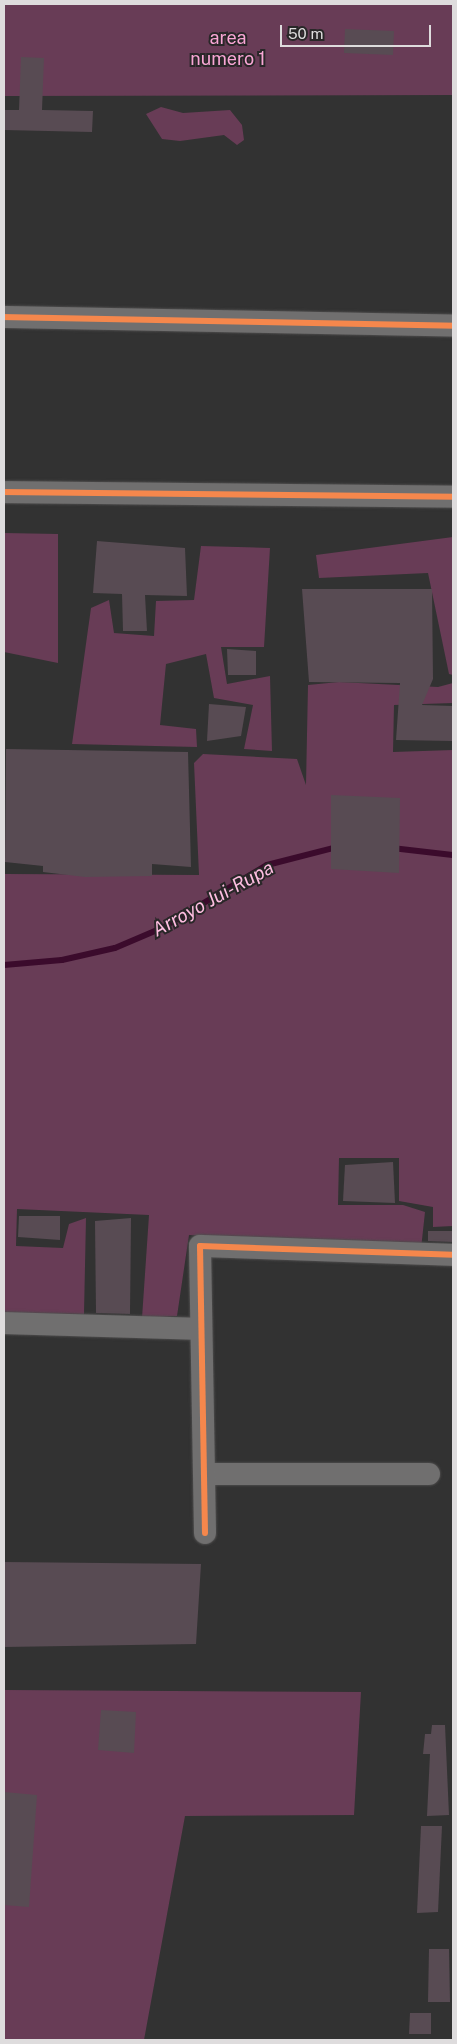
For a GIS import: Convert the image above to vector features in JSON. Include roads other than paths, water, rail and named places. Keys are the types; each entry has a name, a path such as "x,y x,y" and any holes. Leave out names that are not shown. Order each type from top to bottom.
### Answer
{"street":[{"path":"4,317 453,326"},
{"path":"4,492 453,496"},
{"path":"205,1533 200,1246 453,1255"},
{"path":"4,1323 201,1329"},
{"path":"204,1474 429,1474"}],"waterway":[{"name":"Arroyo Jui-Rupa","path":"4,965 62,960 115,948 162,928 267,865 337,847"},
{"name":"Arroyo Jui-Rupa","path":"392,848 453,855"}],"park label":[{"name":"area numero 1","path":"228,49"}]}
